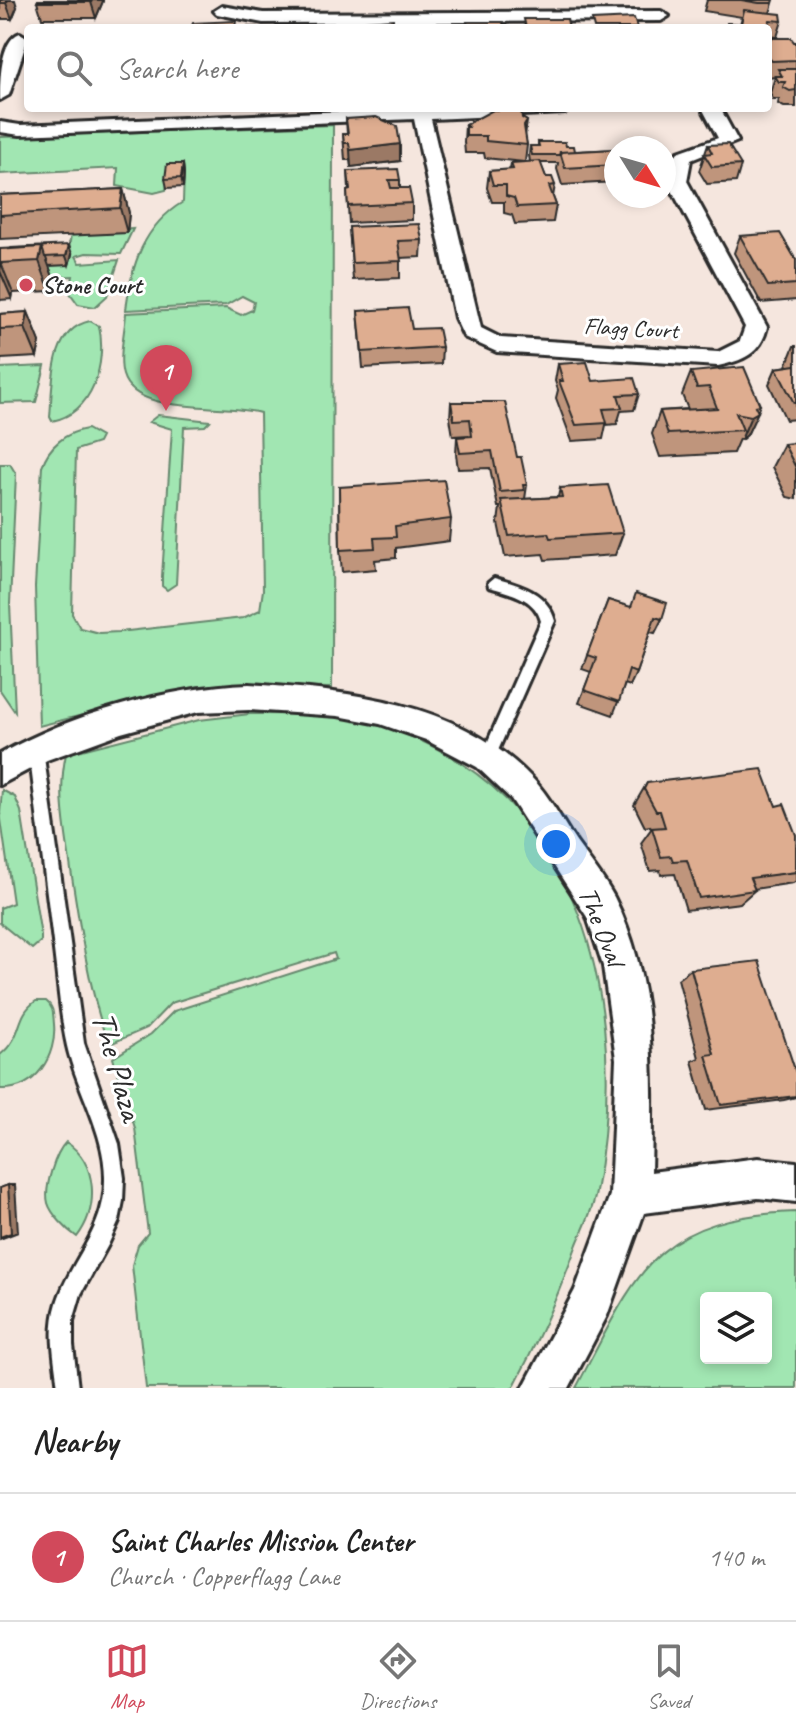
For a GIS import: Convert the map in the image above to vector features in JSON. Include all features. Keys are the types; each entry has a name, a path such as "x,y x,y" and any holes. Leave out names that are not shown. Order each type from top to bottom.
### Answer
{"street":[{"path":"222,11 263,18 662,15"},
{"path":"0,38 24,37 0,95"},
{"path":"0,127 20,130 421,112"},
{"name":"Flagg Court","path":"421,112 466,318 472,332 482,340 519,347 718,359 736,356 747,348 755,338 756,327 675,172 677,163 691,151 729,141 713,112"},
{"name":"The Oval","path":"0,771 36,750 121,720 198,699 249,697 338,703 380,711 436,730 488,757 522,789 601,908 621,966 635,1059 630,1195 592,1301 545,1388"},
{"path":"630,1195 758,1178 796,1182"}],"lane":[{"path":"488,757 548,621 547,613 539,603 518,590 494,583"},
{"name":"The Plaza","path":"36,750 75,1043 83,1077 109,1142 115,1180 111,1219 75,1288 63,1320 68,1388"}],"green space":[{"path":"333,125 332,688 198,686 39,726 35,587 42,466 49,452 65,437 87,429 101,437 98,443 76,450 72,614 80,628 99,633 119,632 243,618 260,610 263,590 260,413 183,406 145,397 131,388 123,375 121,361 126,313 226,308 241,315 252,310 254,302 242,296 226,305 126,310 131,278 141,248 158,223 183,202 184,173 169,173 166,190 154,193 117,186 118,168 0,174 0,137"},
{"path":"133,229 121,254 86,253 76,256 80,263 119,260 107,296 95,307 78,304 70,293 73,276 2,280 69,247 71,235"},
{"path":"90,321 99,326 101,340 94,384 78,408 52,421 53,375 60,347 77,326"},
{"path":"45,366 36,402 0,403 0,368"},
{"path":"158,415 210,421 205,426 184,427 176,584 167,590 162,586 162,576 172,429 149,422"},
{"path":"0,464 10,464 16,474 10,604 15,712 0,690"},
{"path":"250,714 316,715 366,722 451,757 506,799 548,852 578,913 597,980 606,1050 605,1121 596,1192 591,1212 555,1299 513,1388 146,1388 132,1265 138,1245 148,1233 135,1128 113,1058 151,1034 174,1011 336,959 334,953 171,1003 147,1028 108,1045 90,980 78,914 63,812 63,769 66,754 199,720"},
{"path":"2,790 15,797 21,811 41,936 41,941 32,949 0,923 0,908 13,903 0,813"},
{"path":"36,1001 46,1001 53,1011 54,1036 48,1059 42,1069 24,1084 0,1089 0,1055 8,1048 25,1013"},
{"path":"66,1142 84,1162 92,1186 89,1213 77,1237 56,1217 47,1197 54,1162"},
{"path":"796,1212 796,1388 576,1388 634,1284 654,1260 679,1240 709,1226 748,1216"}],"building":[{"path":"38,0 92,0 37,2"},
{"path":"741,0 773,0 772,3 759,3"},
{"path":"744,10 781,14 782,21 741,24"},
{"path":"634,18 636,24 593,24 592,20"},
{"path":"393,19 393,24 365,24 365,21"},
{"path":"524,19 567,19 568,24 525,24"},
{"path":"236,21 236,24 193,23"},
{"path":"467,22 503,24 467,24"},
{"path":"772,38 791,38 796,42 796,60 772,61"},
{"path":"778,69 796,69 796,90 783,87 785,82 779,82 775,76 782,76"},
{"path":"489,112 521,112 522,118 527,121 524,126 527,145 486,141 486,136 466,136 466,127 469,127 465,125"},
{"path":"376,117 397,126 400,144 350,150 349,143 344,143 343,134 348,134 346,119"},
{"path":"538,142 565,142 566,146 574,146 575,151 560,152 559,155 532,155 530,146 539,146"},
{"path":"728,144 741,165 712,167 704,154 712,153 708,145"},
{"path":"604,150 604,166 565,168 560,152"},
{"path":"540,161 546,177 552,177 555,185 549,186 556,205 517,207 514,198 506,196 506,185 493,185 489,171 513,169 511,163"},
{"path":"167,164 183,164 181,178 165,179"},
{"path":"398,169 400,180 389,180 391,188 409,188 412,203 348,206 348,171"},
{"path":"123,189 120,208 0,215 0,195"},
{"path":"419,224 422,240 398,241 401,261 352,263 349,227"},
{"path":"780,233 796,260 796,284 768,286 740,236"},
{"path":"69,245 66,256 45,257 42,247 10,249 11,248"},
{"path":"42,247 39,261 1,263 0,266 0,249"},
{"path":"408,308 412,329 438,328 442,347 362,352 358,311"},
{"path":"28,312 25,328 0,329 0,314"},
{"path":"587,362 593,381 634,378 639,394 618,395 622,408 603,409 607,423 576,425 559,381 563,381 558,364"},
{"path":"796,365 796,403 794,403 776,368"},
{"path":"744,367 760,405 755,406 758,412 751,416 736,413 743,430 668,434 660,411 717,408 709,387 697,388 691,372"},
{"path":"451,402 505,402 517,457 521,457 527,485 523,485 524,490 500,492 492,451 460,453 457,437 472,436 470,419 454,420"},
{"path":"796,443 796,468 784,444"},
{"path":"444,480 451,519 395,526 396,537 374,538 375,548 340,550 339,487"},
{"path":"608,485 623,533 550,538 548,533 509,536 501,500 562,497 560,488"},
{"path":"636,593 667,603 662,619 655,617 636,673 629,670 619,702 584,690 596,658 587,655 608,600 631,607"},
{"path":"762,769 776,806 784,804 796,835 796,872 750,878 755,890 699,898 687,860 673,861 671,856 661,857 652,828 665,827 660,811 656,811 644,789 647,783"},
{"path":"759,961 796,1073 796,1096 721,1105 706,1055 714,1054 691,969"},
{"path":"8,1185 11,1233 0,1237 0,1188"}],"place":[{"name":"Stone Court","path":"26,285"},
{"name":"Saint Charles Mission Center","path":"166,411"}]}
